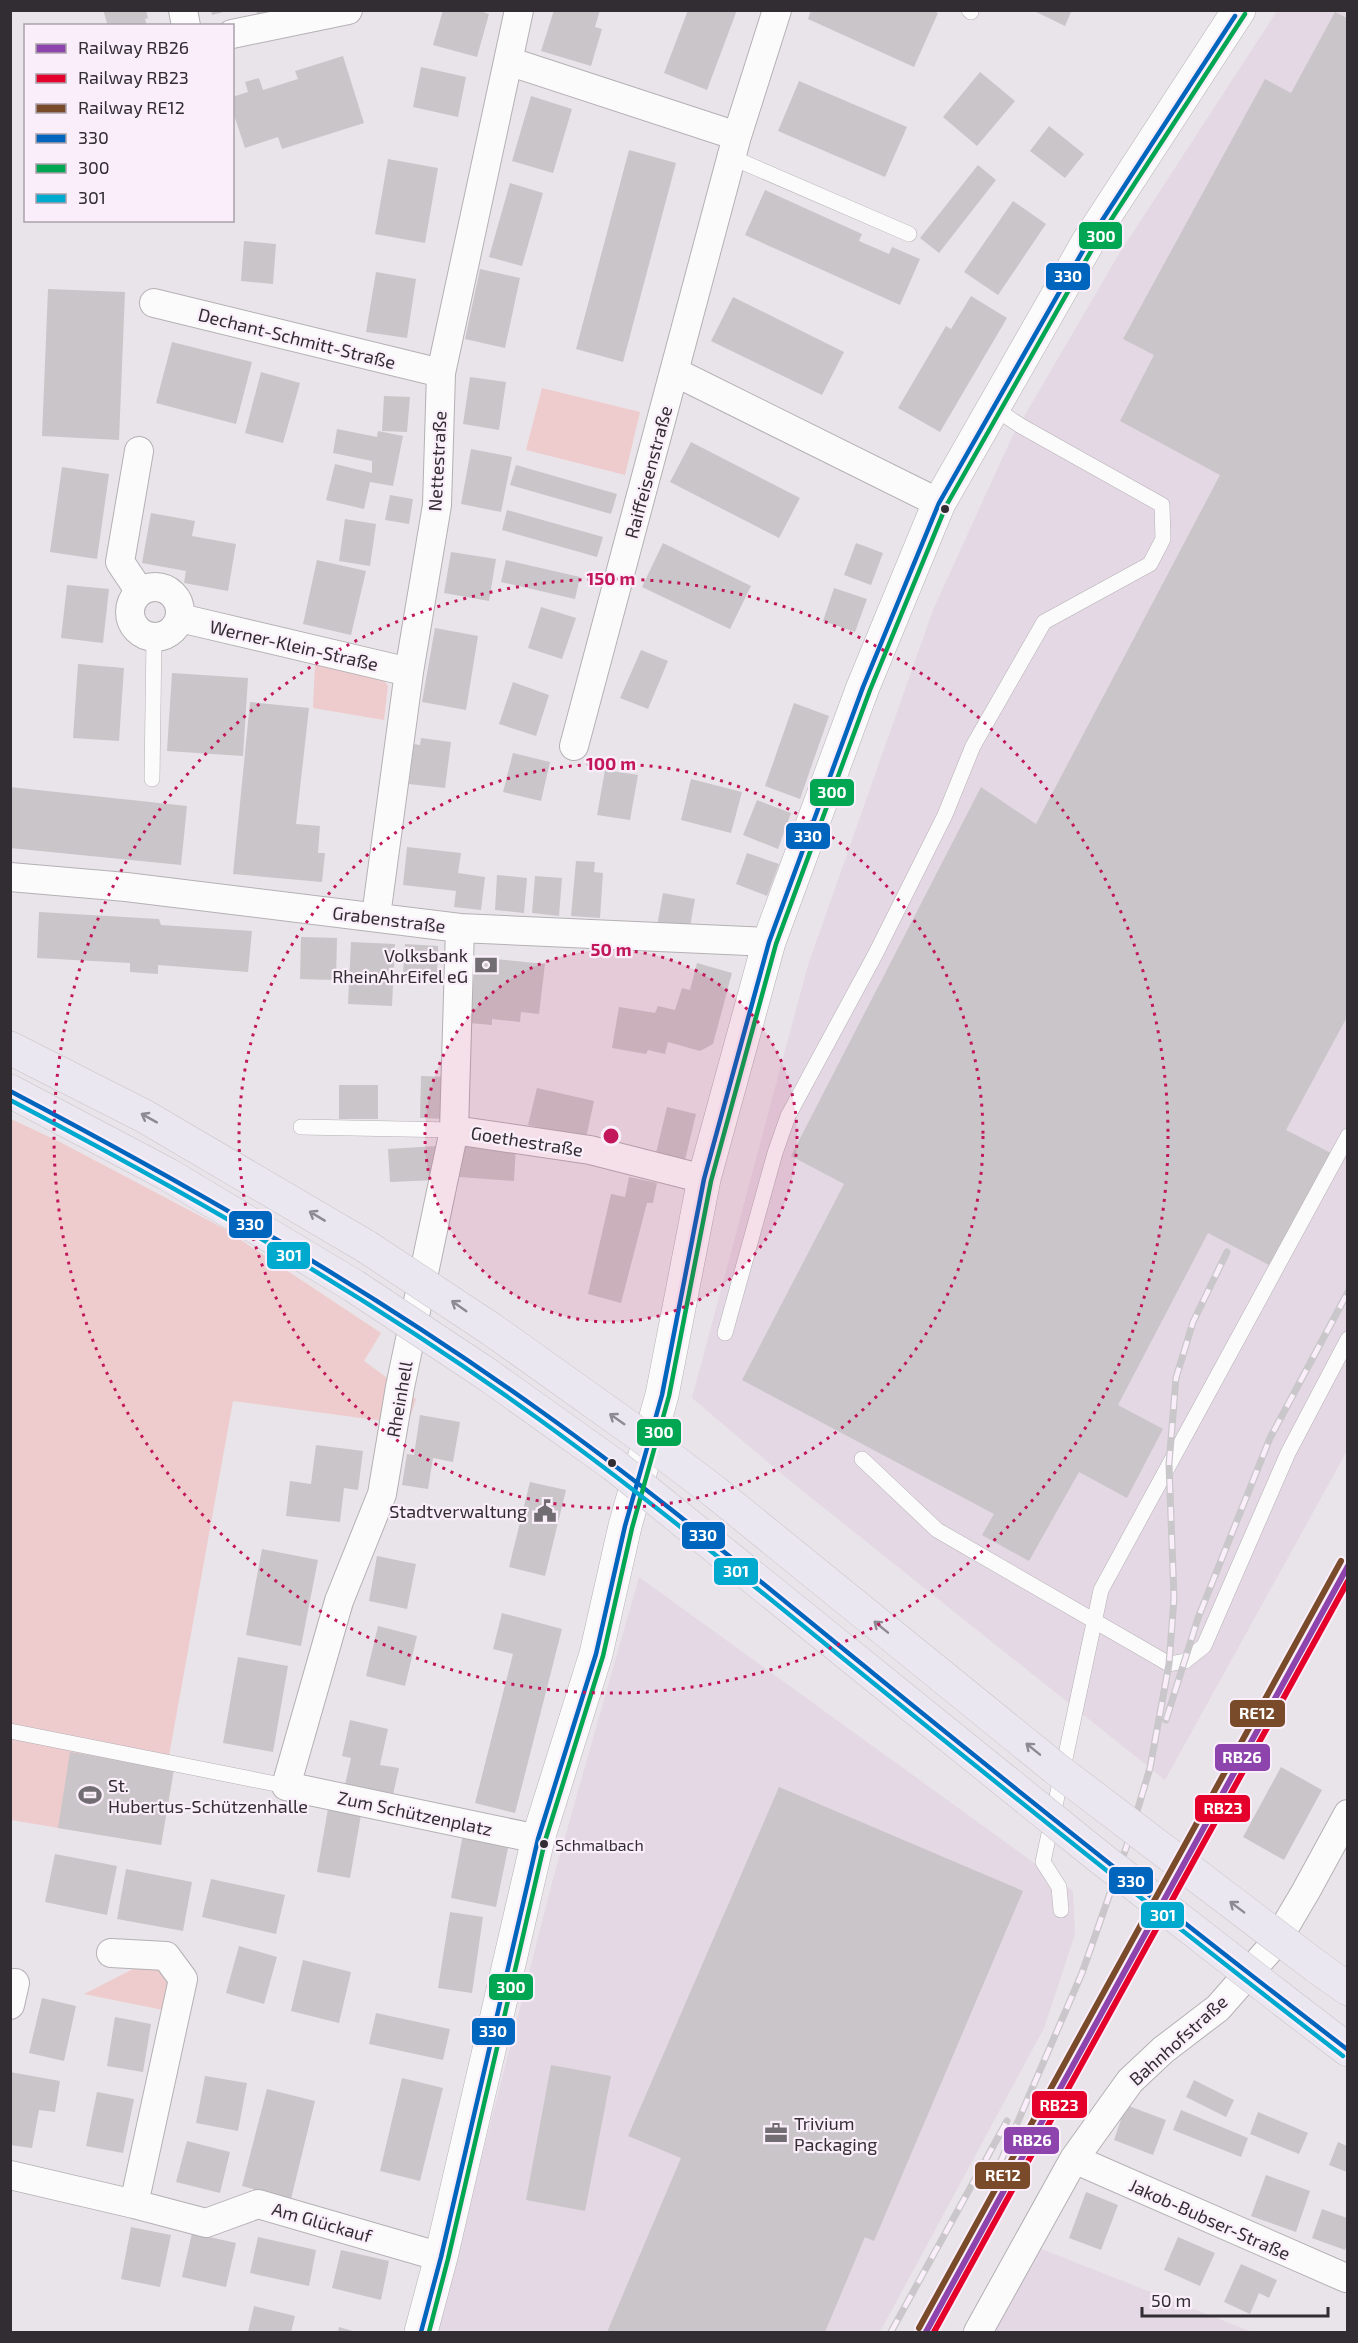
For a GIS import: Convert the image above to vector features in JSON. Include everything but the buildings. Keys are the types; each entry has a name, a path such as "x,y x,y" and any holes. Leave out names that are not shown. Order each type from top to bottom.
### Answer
{"highway":[{"path":"10,1048 144,1116 254,1179 367,1247 491,1329 715,1492 1055,1768 1347,1989"},
{"path":"10,1091 167,1173 354,1286 498,1382 614,1465 1098,1856 1347,2050"}],"main road":[{"path":"421,2332 441,2257 538,1839 596,1654 625,1526 662,1395 704,1179 769,942 863,687 939,503 1088,242 1234,12"}],"street":[{"path":"234,34 348,10"},
{"name":"Nettestraße","path":"376,916 409,672 437,505 441,373 519,10"},
{"name":"Raiffeisenstraße","path":"574,746 734,146 777,10"},
{"path":"508,61 734,146"},
{"name":"Dechant-Schmitt-Straße","path":"154,303 441,373"},
{"path":"675,372 939,503"},
{"path":"139,451 120,562 140,592"},
{"path":"157,587 172,594 178,600 180,618 170,632 154,637 138,630 130,615 131,606 140,592 157,587"},
{"name":"Werner-Klein-Straße","path":"180,618 409,672"},
{"name":"Grabenstraße","path":"10,878 137,889 376,916 460,928 769,942"},
{"name":"Rheinhell","path":"286,1786 339,1601 382,1494 400,1387 454,1130 460,928"},
{"name":"Goethestraße","path":"454,1130 591,1150 704,1179"},
{"name":"Zum Schützenplatz","path":"286,1786 538,1839"},
{"name":"Bahnhofstraße","path":"978,2332 1074,2159 1130,2081 1163,2050 1218,2008 1276,1942 1347,1814"},
{"path":"111,1953 166,1956 183,1979 134,2204"},
{"name":"Jakob-Bubser-Straße","path":"1074,2159 1346,2278"},
{"name":"Am Glückauf","path":"10,2175 206,2223 258,2204 441,2257"}],"lane":[{"path":"734,146 909,234"},
{"path":"725,1333 775,1154 788,1116 880,945 945,815 973,746 1044,622 1150,564 1163,539 1162,505 1021,426 994,408"},
{"path":"152,779 154,637"},
{"path":"301,1127 454,1130"},
{"path":"1061,1910 1059,1887 1043,1862 1101,1590 1347,1136"},
{"path":"862,1459 937,1530 1169,1664 1185,1660 1204,1646 1288,1453 1347,1339"},
{"name":"Zum Schützenplatz","path":"10,1731 286,1786"}],"shaded area":[{"path":"1277,11 1347,11 1347,1451 1165,1780 784,1476 692,1398 808,965 933,610 1012,437 1119,254"},
{"path":"542,388 640,412 625,475 526,450"},
{"path":"315,663 380,675 388,686 384,720 313,708"},
{"path":"11,1119 60,1142 223,1228 381,1333 364,1361 416,1399 407,1427 376,1420 233,1401 167,1767 174,1769 161,1845 11,1820"},
{"name":"Trivium Packaging","path":"639,1577 1073,1891 1075,1934 1044,2028 880,2332 437,2332 553,1879"},
{"path":"141,1965 161,1969 173,1979 168,2011 84,1994"},
{"path":"1034,2246 1252,2332 985,2332"}],"railway":[{"path":"1000,2163 1082,1973 1127,1845 1150,1768 1169,1664 1174,1598 1169,1464 1176,1378 1193,1322 1227,1252"},
{"path":"1166,1720 1198,1618 1270,1438 1348,1292"},
{"path":"891,2332 1007,2121"}],"rail line":[{"name":"RE12","path":"919,2328 1341,1561"},
{"name":"RB26","path":"926,2332 1348,1566"},
{"name":"RB23","path":"934,2332 1348,1581"}],"transit line":[{"name":"300","path":"429,2332 545,1841 603,1656 632,1528 669,1396 711,1181 776,944 870,690 946,506 1094,246 1245,14"},
{"name":"330","path":"421,2332 441,2257 538,1839 596,1654 625,1526 662,1395 704,1179 769,942 863,687 939,503 1088,242 1235,16"},
{"name":"330","path":"10,1091 282,1242 413,1324 542,1412 669,1507 1050,1816 1348,2050"},
{"name":"301","path":"10,1100 147,1173 281,1251 412,1332 540,1420 668,1517 1051,1826 1343,2056"}],"place":[{"name":"Volksbank RheinAhrEifel eG","path":"486,965"},
{"name":"Stadtverwaltung","path":"545,1511"},
{"name":"St. Hubertus-Schützenhalle","path":"90,1795"},
{"name":"Schmalbach","path":"544,1844"},
{"name":"Trivium Packaging","path":"776,2133"}]}
